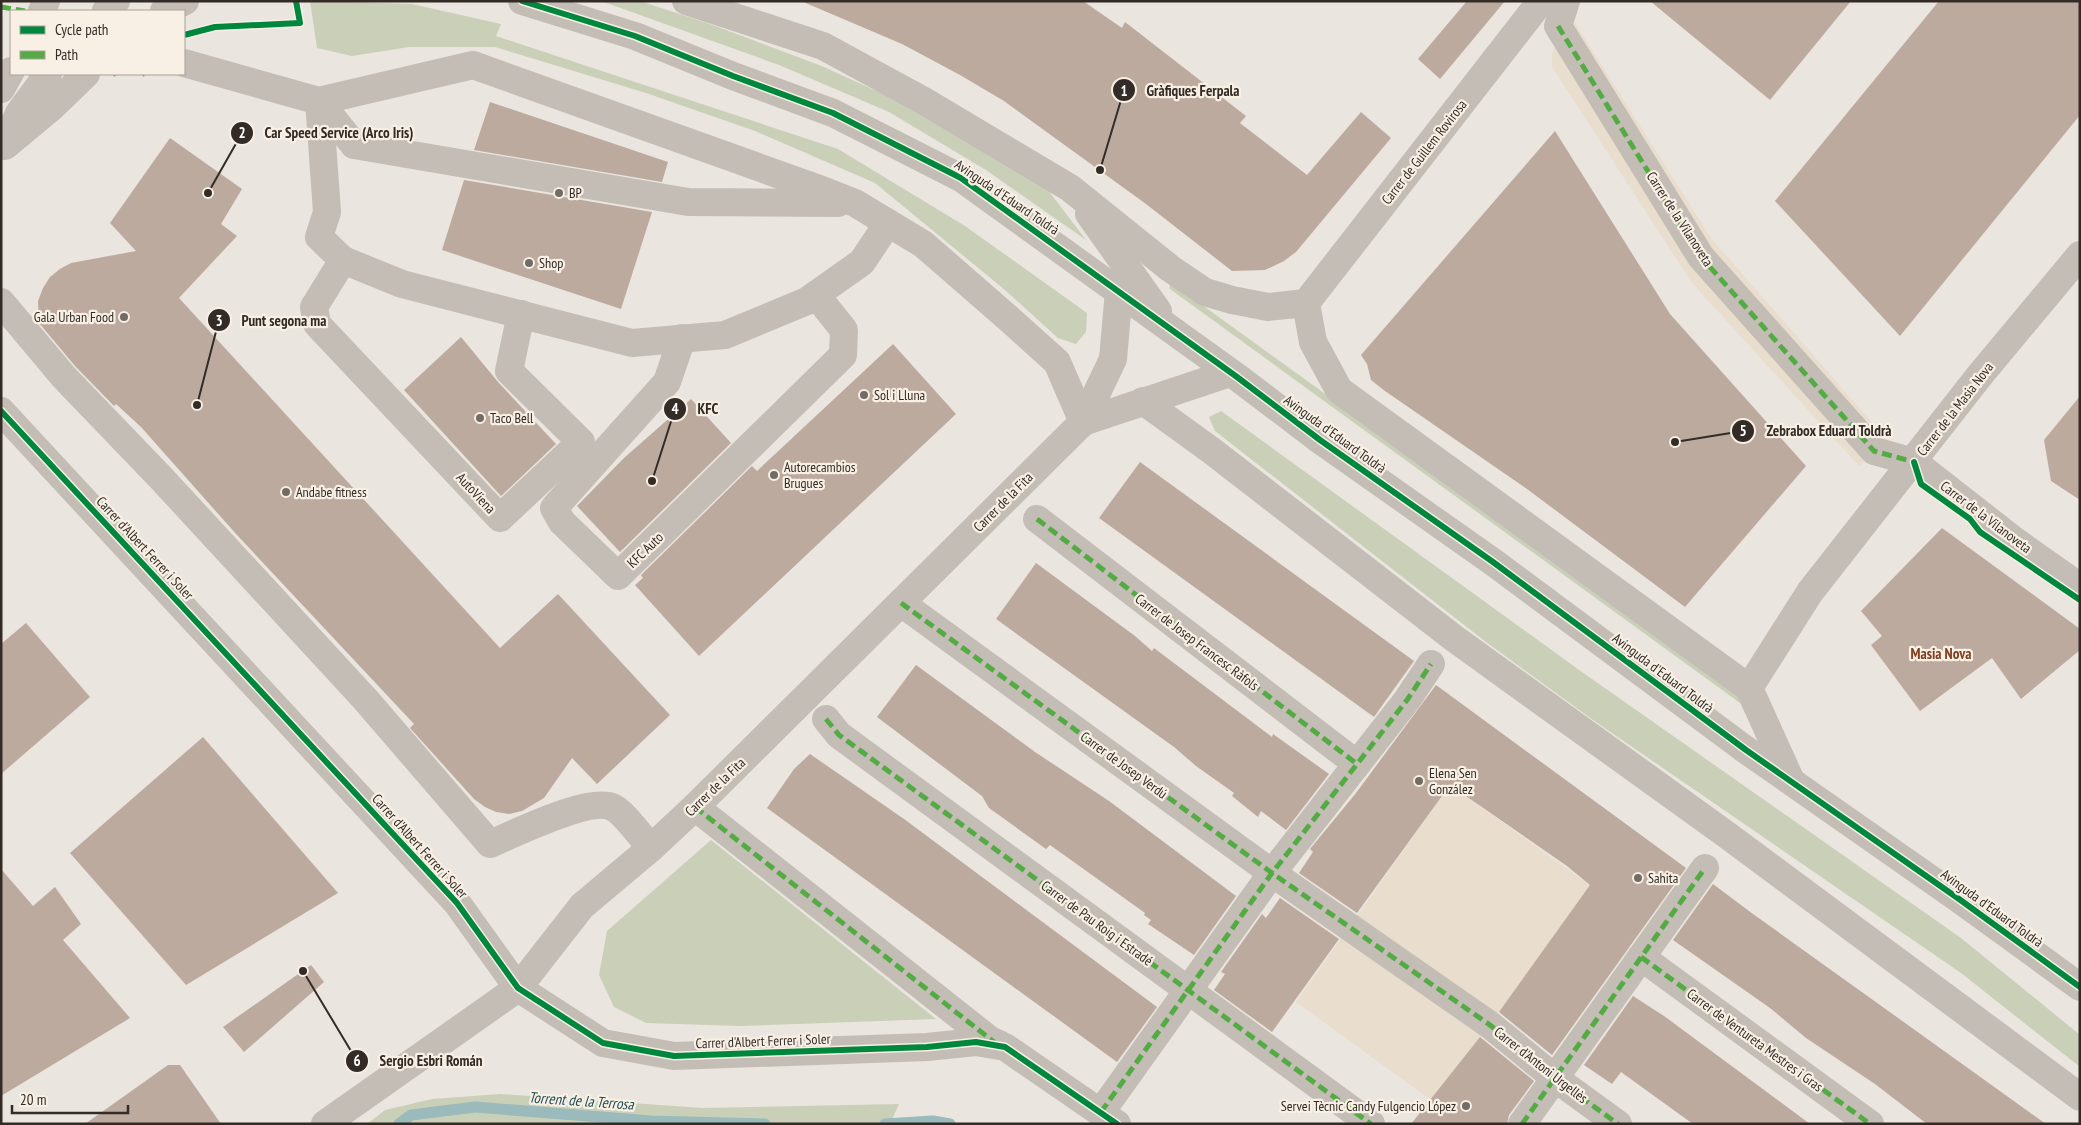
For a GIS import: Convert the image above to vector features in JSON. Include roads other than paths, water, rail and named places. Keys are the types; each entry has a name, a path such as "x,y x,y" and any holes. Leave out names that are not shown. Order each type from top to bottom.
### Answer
{"street":[{"path":"107,10 116,1"},
{"path":"166,10 185,1"},
{"name":"Avinguda d'Eduard Toldrà","path":"522,1 635,36 733,76 833,112 961,178 1493,562 1791,782 1959,899 2080,987"},
{"name":"Avinguda d'Eduard Toldrà","path":"686,1 823,46 924,101 1070,188 1170,269 1205,292 1232,300 1268,307 1306,303"},
{"name":"Carrer de Guillem Rovirosa","path":"1306,303 1549,6"},
{"name":"Carrer de la Vilanoveta","path":"1549,6 1701,257 1874,451 1914,462 2014,541 2080,587"},
{"path":"185,63 320,101 473,65 855,203 923,244 1057,362 1083,422"},
{"path":"1,88 10,73"},
{"path":"3,148 19,113 47,75"},
{"path":"3,148 52,107 85,75"},
{"path":"320,101 354,145 688,202 855,203"},
{"path":"320,101 327,212 319,237 343,260 402,284 632,343 725,334 807,301 862,262 888,222"},
{"name":"Avinguda d'Eduard Toldrà","path":"1070,188 1175,334"},
{"name":"Carrer de la Masia Nova","path":"1749,688 1810,592 1914,462 1980,375 2080,255"},
{"name":"AutoViena","path":"343,260 314,307 318,324 500,518 580,442 509,371 521,314"},
{"name":"Carrer de la Fita","path":"325,1124 518,988 582,906 651,848 695,806 1083,422 1113,359 1119,291"},
{"name":"KFC Auto","path":"682,338 667,382 554,508 562,522 618,576 843,355 844,330 816,295"},
{"path":"1,302 63,376 162,479 365,700 490,844 546,820 594,804 614,808 651,848"},
{"path":"1306,303 1313,342 1340,390 1749,688 1791,782"},
{"name":"Carrer de la Fita","path":"1083,422 1230,373"},
{"path":"1143,401 1212,451 1455,639 1719,830 2080,1097"},
{"name":"Carrer d'Albert Ferrer i Soler","path":"3,413 457,903 518,988 603,1043 674,1056 927,1047 976,1042 1005,1047"},
{"name":"Carrer de Josep Francesc Ràfols","path":"1037,519 1357,764"},
{"name":"Carrer de Josep Verdú","path":"901,603 1272,873 1349,925"},
{"path":"1109,1118 1188,990 1272,873 1407,700 1431,664"},
{"name":"Carrer de Pau Roig i Estradé","path":"826,719 839,735 1372,1124"},
{"name":"Carrer d'Albert Ferrer i Soler","path":"695,806 990,1040 1005,1047 1109,1118"},
{"path":"1522,1124 1556,1079 1704,868"},
{"name":"Carrer d'Antoni Urgellès","path":"1349,925 1490,1025 1556,1079 1618,1124"},
{"name":"Carrer de Ventureta Mestres i Gras","path":"1641,957 1870,1124"}],"waterway":[{"name":"Torrent de la Terrosa","path":"399,1124 411,1115 475,1107 651,1121 765,1124"},
{"name":"Torrent de la Terrosa","path":"885,1124 933,1121 950,1124"}],"place":[{"name":"Gràfiques Ferpala","path":"1100,170"},
{"name":"Car Speed Service (Arco Iris)","path":"208,193"},
{"name":"BP","path":"559,193"},
{"name":"Shop","path":"529,263"},
{"name":"Gala Urban Food","path":"124,317"},
{"name":"Sol i Lluna","path":"864,395"},
{"name":"Punt segona ma","path":"197,405"},
{"name":"Taco Bell","path":"480,418"},
{"name":"Zebrabox Eduard Toldrà","path":"1675,442"},
{"name":"Autorecambios Brugues","path":"774,475"},
{"name":"KFC","path":"652,481"},
{"name":"Andabe fitness","path":"286,492"},
{"name":"Elena Sen González","path":"1419,781"},
{"name":"Sahita","path":"1638,878"},
{"name":"Sergio Esbri Román","path":"303,971"},
{"name":"Servei Tècnic Candy Fulgencio López","path":"1466,1106"}],"district":[{"name":"Masia Nova","path":"1941,654"}]}
